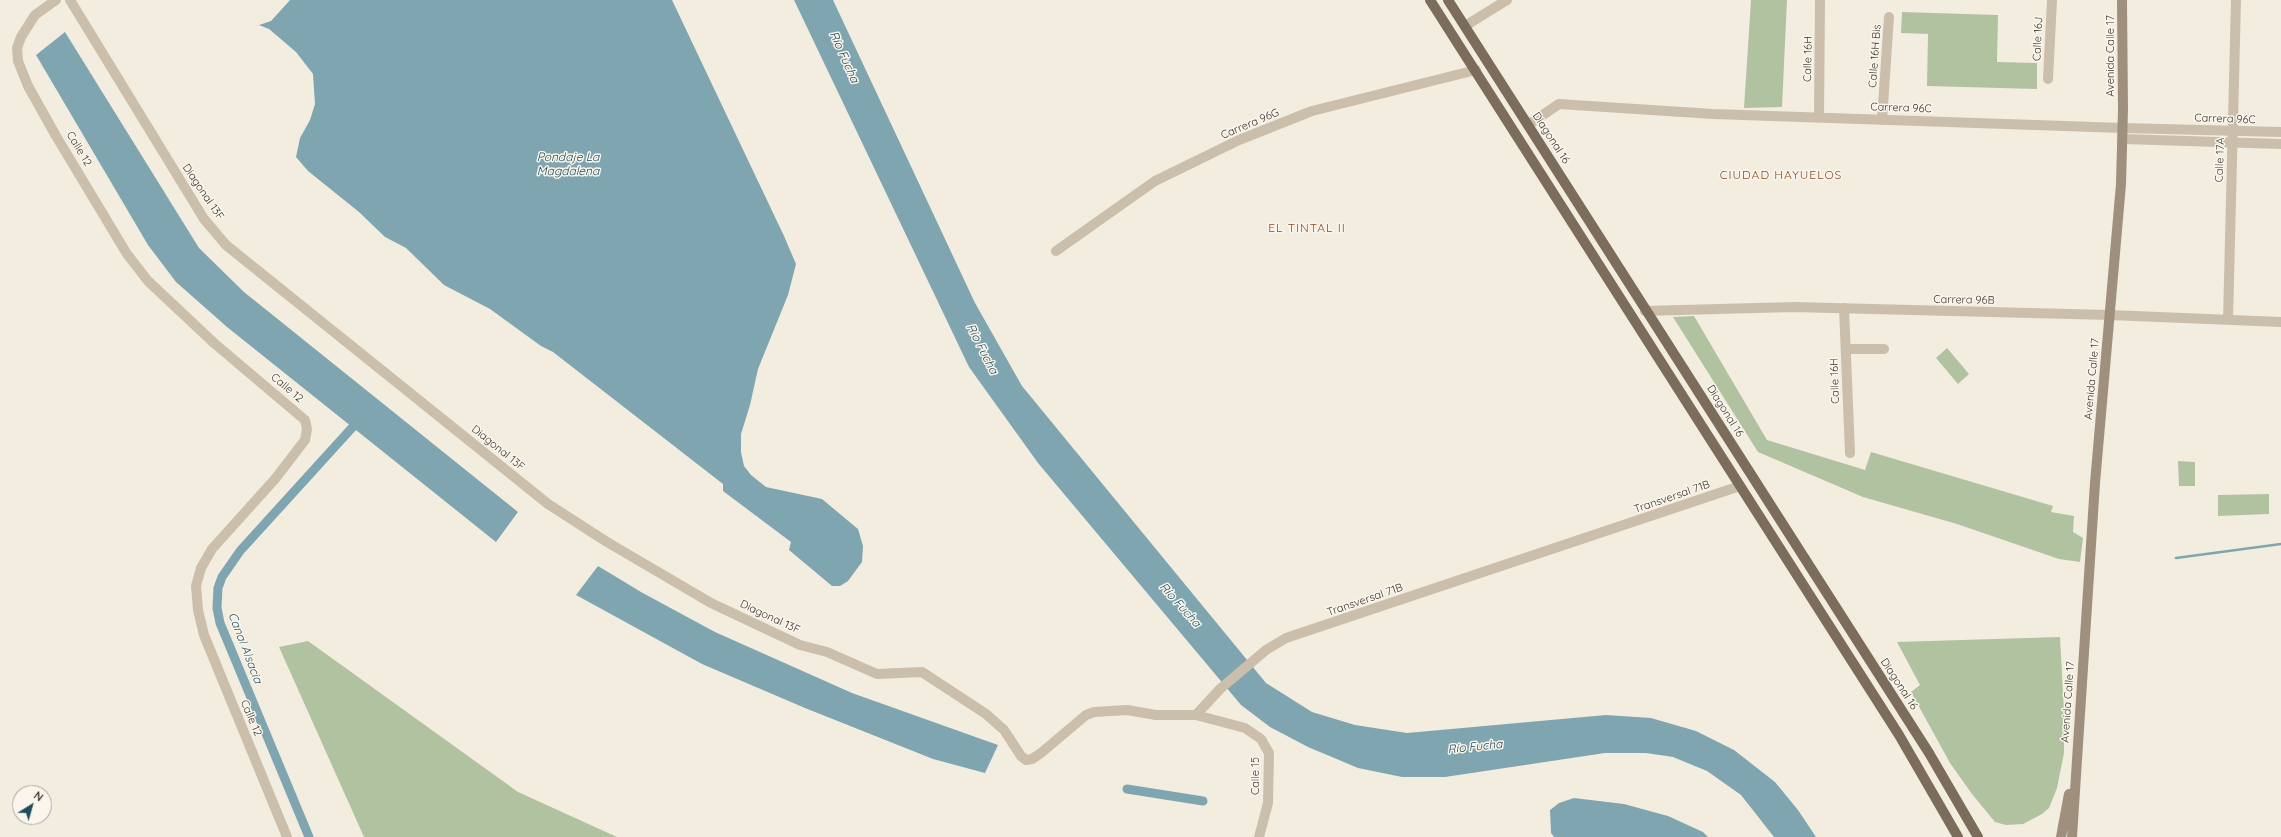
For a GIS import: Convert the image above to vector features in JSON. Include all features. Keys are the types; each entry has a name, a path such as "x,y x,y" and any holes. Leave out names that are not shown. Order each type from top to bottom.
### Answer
{"main road":[{"path":"1430,0 1899,734 1958,837"},
{"name":"Diagonal 16","path":"1448,0 1645,311 1933,759 1978,837"},
{"name":"Avenida Calle 17","path":"2072,837 2076,759 2123,139 2122,0"},
{"name":"Avenida Calle 17","path":"2061,837 2076,759"}],"street":[{"name":"Calle 12","path":"56,0 35,15 21,37 17,48 18,61 28,86 56,136 127,254 148,281 214,343 305,420 307,429 305,440 275,479 212,550 201,568 196,586 198,610 204,635 287,837"},
{"name":"Diagonal 13F","path":"70,0 204,219 226,245 548,504 607,542 711,603 800,644 827,652 877,674 922,672 986,714 1004,730 1021,756 1026,760 1032,759 1041,753 1086,716 1094,712 1127,710 1156,715 1196,715"},
{"path":"1465,26 1507,0"},
{"name":"Calle 16H","path":"1819,118 1820,0"},
{"name":"Calle 16J","path":"2048,79 2052,0"},
{"name":"Calle 17A","path":"2228,320 2236,0"},
{"name":"Calle 16H Bis","path":"1882,120 1889,17"},
{"name":"Carrera 96G","path":"1056,251 1155,181 1238,140 1312,111 1476,70"},
{"name":"Carrera 96C","path":"1528,125 1559,104 1713,114 2281,132"},
{"name":"Carrera 96C","path":"2123,139 2281,144"},
{"name":"Calle 16H","path":"1844,308 1850,452"},
{"name":"Carrera 96B","path":"1645,311 1844,308 2110,315 2281,322"},
{"path":"1846,349 1884,350"},
{"name":"Transversal 71B","path":"1196,715 1220,689 1266,650 1286,638 1740,486"},
{"name":"Calle 15","path":"1196,715 1245,728 1261,739 1269,753 1268,803 1259,837"}],"green space":[{"path":"1751,0 1787,0 1782,107 1744,108"},
{"path":"1902,12 1998,15 1997,62 2037,63 2037,89 1927,86 1928,34 1901,33"},
{"path":"1694,316 1767,440 1865,470 1871,452 2053,506 2051,512 2074,516 2073,532 2083,538 2080,562 2059,559 1957,524 1863,497 1758,452 1673,317"},
{"path":"1947,348 1969,374 1958,384 1936,358"},
{"path":"2178,461 2195,462 2195,486 2179,486"},
{"path":"2269,494 2269,514 2218,516 2218,495"},
{"path":"2060,637 2064,711 2064,753 2057,788 2049,808 2042,814 2023,824 2006,825 1995,822 1972,794 1950,763 1911,692 1920,685 1897,642"},
{"path":"308,641 518,792 617,837 364,837 279,647"}],"water":[{"name":"Pondaje La Magdalena","path":"290,0 672,0 796,264 788,295 758,369 750,405 741,434 741,452 744,466 751,475 766,487 822,499 858,529 863,546 862,562 848,581 840,586 832,586 789,550 791,542 723,491 723,484 553,352 541,346 490,309 444,285 406,248 385,237 359,212 308,171 296,157 300,138 310,120 315,104 313,74 296,52 269,29 259,25 271,21"},
{"name":"Río Fucha","path":"794,0 833,0 975,303 1022,386 1266,683 1312,712 1355,725 1407,733 1606,715 1651,718 1696,731 1734,750 1775,782 1798,810 1816,837 1774,837 1741,795 1707,771 1673,757 1646,753 1605,753 1445,777 1402,777 1358,768 1308,747 1270,727 1241,705 1038,463 969,367"},
{"path":"65,32 199,248 244,292 518,512 496,542 227,327 176,282 148,245 36,55"},
{"path":"598,566 641,592 715,632 852,693 998,745 985,773 933,759 805,708 702,664 576,595"},
{"path":"1574,798 1624,804 1668,816 1703,832 1708,837 1554,837 1551,833 1550,810 1559,803"}],"waterway":[{"name":"Canal Alsacia","path":"309,837 220,623 217,608 218,588 222,577 240,551 360,419"},
{"path":"2176,558 2281,544"},
{"path":"1127,789 1203,801"}],"district":[{"name":"CIUDAD HAYUELOS","path":"1781,175"},
{"name":"EL TINTAL II","path":"1307,228"}]}
